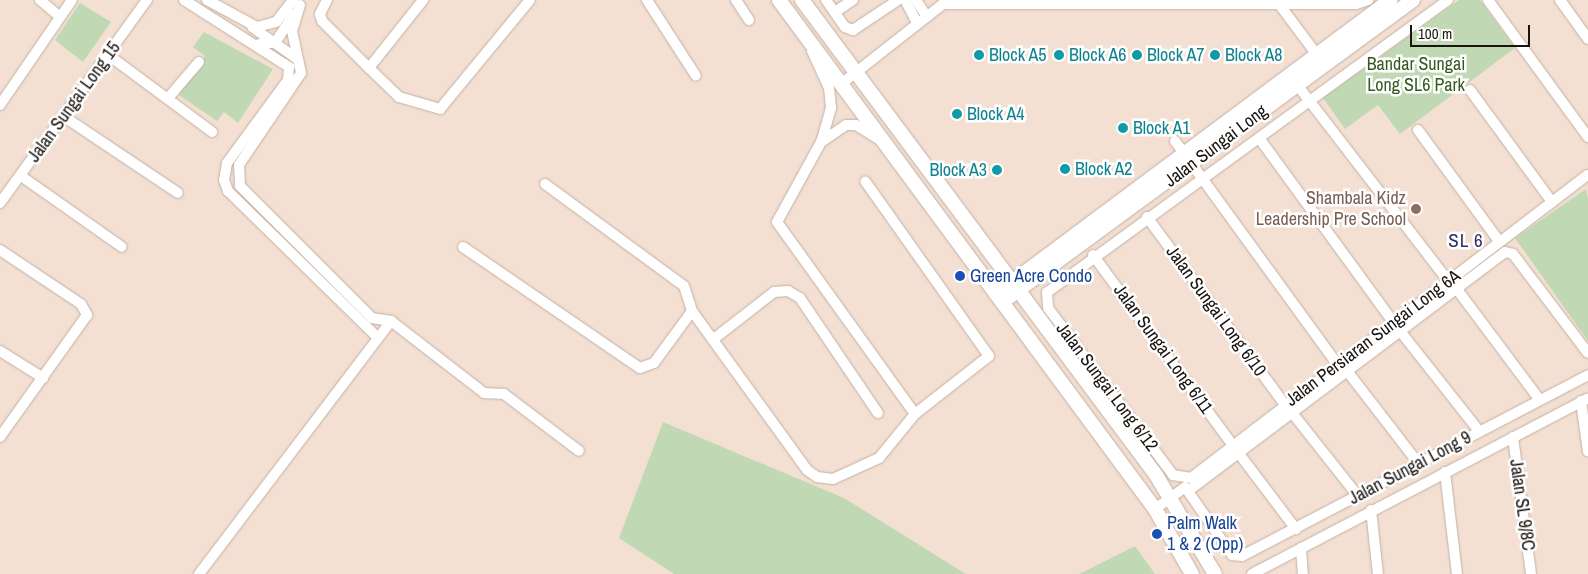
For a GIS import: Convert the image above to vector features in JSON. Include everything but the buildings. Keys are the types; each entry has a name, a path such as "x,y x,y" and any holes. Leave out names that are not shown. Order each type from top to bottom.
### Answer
{"street":[{"path":"40,0 60,17"},
{"path":"0,105 72,0"},
{"name":"Jalan Sungai Long 15","path":"0,203 147,0"},
{"path":"184,0 296,58"},
{"path":"207,0 248,25 289,68 290,75 228,163 226,185 377,337"},
{"path":"327,0 320,14 369,68 399,97 440,109 451,101 530,0"},
{"path":"369,68 423,0"},
{"path":"646,0 696,76"},
{"path":"736,0 749,20"},
{"path":"773,0 787,12"},
{"path":"779,0 1155,509 1192,574"},
{"path":"802,0 1171,498 1215,574"},
{"path":"826,0 853,30 898,0"},
{"path":"835,12 853,0"},
{"path":"904,0 918,24"},
{"path":"917,0 927,17"},
{"name":"Jalan Sungai Long","path":"999,298 1189,158 1317,55 1391,0"},
{"name":"Jalan Sungai Long","path":"1189,158 1298,86 1413,0"},
{"path":"1094,254 1311,102 1448,0"},
{"path":"1488,0 1588,137"},
{"path":"1560,0 1588,38"},
{"path":"268,44 299,2"},
{"path":"268,44 276,22 299,2"},
{"path":"299,2 293,25 299,78 238,165 238,181 372,318 391,321 484,393 504,394 579,451"},
{"path":"841,84 927,17 949,4 1104,2 1279,4 1365,2"},
{"path":"1279,4 1317,55"},
{"path":"248,25 276,22"},
{"path":"807,37 829,88 831,108 821,142 777,222 915,414"},
{"path":"107,54 169,97 212,132"},
{"path":"169,97 198,62"},
{"path":"1298,86 1539,398"},
{"path":"1470,90 1552,202"},
{"path":"64,116 178,192"},
{"path":"821,142 846,124 856,125 884,142"},
{"path":"1418,130 1499,241"},
{"path":"1259,138 1397,327 1479,431"},
{"path":"1175,141 1337,364"},
{"name":"Jalan Persiaran Sungai Long 6A","path":"1182,479 1191,478 1232,444 1337,364 1397,327 1452,285 1499,241 1588,175"},
{"path":"20,176 122,247"},
{"path":"546,184 684,286 692,311 715,338 807,470 817,478 846,476 879,458 915,414 989,356 865,181"},
{"name":"Jalan Sungai Long 6/10","path":"1147,217 1285,405"},
{"path":"463,247 640,368 654,363 692,311"},
{"path":"0,250 81,304 87,315 0,437"},
{"path":"1452,285 1509,252 1588,353"},
{"name":"Jalan Sungai Long 6/12","path":"1094,254 1049,289 1045,300 1048,308 1173,475 1182,479"},
{"name":"Jalan Sungai Long 6/11","path":"1094,254 1232,444"},
{"path":"715,338 774,292 788,292 800,298 878,413"},
{"path":"199,574 391,321"},
{"path":"1155,509 1185,487 1188,491 1240,454 1347,371 1397,327"},
{"path":"1039,352 1054,340"},
{"path":"0,350 43,378"},
{"path":"1347,371 1418,463"},
{"name":"Jalan Sungai Long 9","path":"1188,491 1232,555 1242,556 1296,529 1539,398 1588,375"},
{"path":"1252,574 1371,510 1585,400 1588,452"},
{"path":"1293,414 1358,496"},
{"name":"Jalan SL 9/8C","path":"1513,436 1531,574"},
{"path":"1240,454 1296,529"},
{"path":"1445,472 1456,574"},
{"path":"1371,510 1378,574"},
{"path":"1301,548 1303,574"}],"green space":[{"name":"Bandar Sungai Long SL6 Park","path":"1459,0 1480,0 1515,48 1400,134 1378,105 1345,129 1323,98"},
{"path":"80,3 111,22 83,62 55,40"},
{"path":"204,32 273,69 238,123 224,112 217,121 179,95 205,56 193,47"},
{"path":"1586,189 1588,198 1588,341 1515,238"},
{"path":"663,422 844,498 966,574 674,574 619,538"},
{"path":"1135,546 1155,574 1079,574"}],"place":[{"name":"Block A5","path":"979,55"},
{"name":"Block A6","path":"1059,55"},
{"name":"Block A7","path":"1137,55"},
{"name":"Block A8","path":"1215,55"},
{"name":"Block A4","path":"957,114"},
{"name":"Block A1","path":"1123,128"},
{"name":"Block A2","path":"1065,169"},
{"name":"Block A3","path":"997,170"},
{"name":"Shambala Kidz Leadership Pre School","path":"1416,209"},
{"name":"Green Acre Condo","path":"960,276"},
{"name":"Palm Walk 1 & 2 (Opp)","path":"1157,534"}],"district":[{"name":"SL 6","path":"1466,241"}]}
